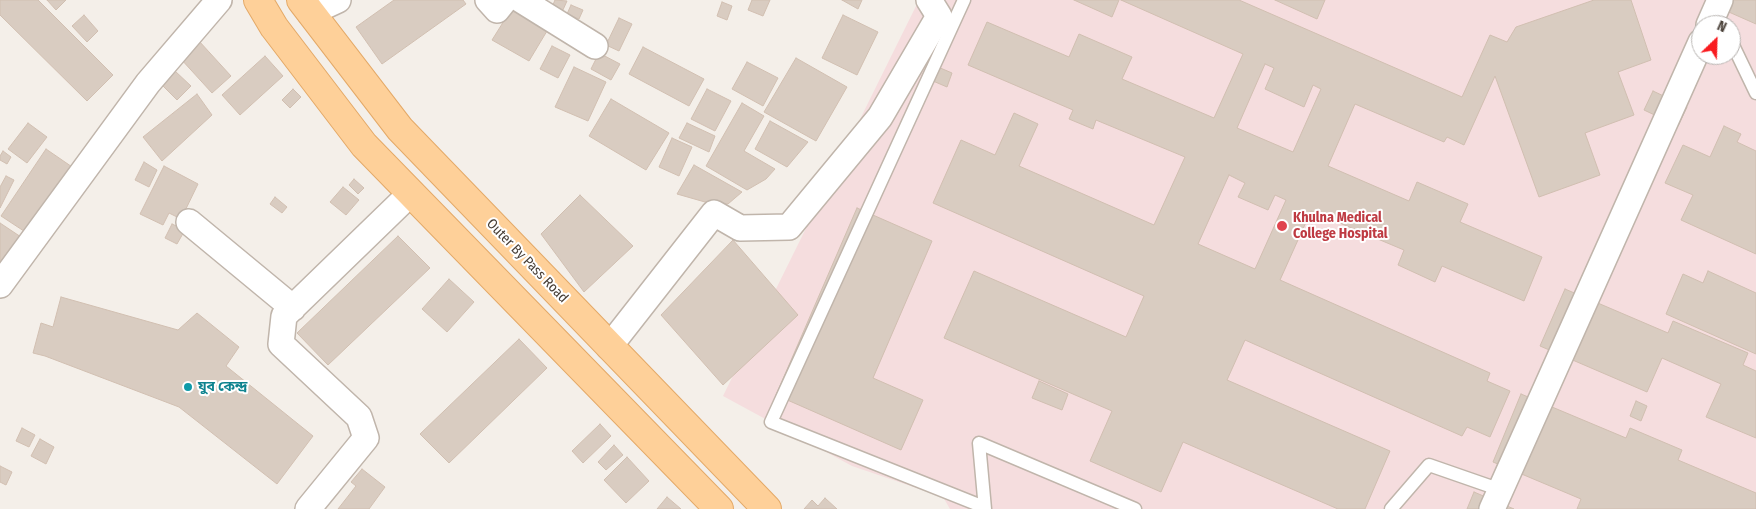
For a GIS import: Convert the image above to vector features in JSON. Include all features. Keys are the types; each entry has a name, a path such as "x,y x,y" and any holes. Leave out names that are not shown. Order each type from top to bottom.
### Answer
{"main road":[{"path":"258,0 274,26 364,145 719,509"},
{"name":"Outer By Pass Road","path":"306,6 400,129 767,509"}],"street":[{"path":"0,286 148,83 219,0"},
{"path":"306,6 338,0"},
{"path":"488,0 497,10 504,0"},
{"path":"522,0 596,46"},
{"path":"609,347 714,213 740,228 789,227 880,117 939,16 929,0"},
{"path":"1496,499 1691,64"},
{"path":"308,509 366,438 359,416 281,344 284,316 411,193"},
{"path":"189,222 293,308"}],"lane":[{"path":"964,0 771,422 984,508 979,443 1135,509"},
{"path":"1741,62 1756,93"},
{"path":"1391,509 1429,465 1496,499"}],"shaded area":[{"name":"Khulna Medical College Hospital","path":"919,0 1756,0 1756,509 950,509 943,497 852,466 723,396"}],"building":[{"path":"0,0 38,0 113,75 87,101 0,15"},
{"path":"47,0 66,0 56,10"},
{"path":"394,0 463,0 466,4 382,64 356,27"},
{"path":"555,0 567,1 562,12 552,7"},
{"path":"752,0 770,0 763,16 748,10"},
{"path":"842,0 862,0 858,9"},
{"path":"1074,0 1119,0 1112,17"},
{"path":"1121,0 1239,0 1462,97 1490,35 1507,42 1516,27 1594,0 1631,0 1651,60 1618,72 1634,115 1585,133 1600,175 1539,197 1495,76 1464,145 1447,137 1444,142 1355,104 1328,166 1409,201 1417,182 1468,204 1460,222 1542,257 1524,301 1442,266 1435,282 1398,265 1404,250 1311,211 1280,280 1490,373 1487,381 1510,391 1490,437 1467,427 1462,436 1245,340 1227,380 1390,451 1365,509 1338,509 1183,442 1161,492 1090,461 1112,411 944,338 974,271 1126,337 1144,296 933,203 961,140 995,155 1014,113 1038,124 1019,166 1154,225 1185,157 1096,120 1093,129 1069,119 1073,110 968,65 987,22 1069,57 1079,34 1132,57 1122,79 1214,118 1243,54","holes":["1265,64 1274,68 1265,89 1304,107 1313,85 1321,89 1293,152 1237,128","1229,175 1245,183 1238,197 1268,210 1275,195 1286,200 1255,269 1198,244"]},
{"path":"1275,0 1325,0 1317,19"},
{"path":"1726,0 1756,0 1756,24 1741,17 1741,15 1736,15 1722,9"},
{"path":"722,2 732,6 727,20 717,16"},
{"path":"514,5 550,26 529,61 492,40"},
{"path":"571,5 583,10 579,19 567,14"},
{"path":"84,15 98,31 87,42 72,26"},
{"path":"843,15 878,32 857,75 822,58"},
{"path":"619,18 632,24 619,51 606,45"},
{"path":"199,41 231,76 212,93 180,58"},
{"path":"552,46 570,55 558,78 540,69"},
{"path":"643,47 704,79 689,106 629,74"},
{"path":"599,53 620,64 611,80 591,69"},
{"path":"265,56 283,76 240,115 222,95"},
{"path":"796,58 847,87 816,141 764,112"},
{"path":"747,62 778,78 763,106 732,89"},
{"path":"574,67 606,82 588,121 555,107"},
{"path":"938,67 952,73 947,87 933,81"},
{"path":"175,71 191,86 177,100 162,85"},
{"path":"293,89 301,97 290,108 282,100"},
{"path":"707,89 731,101 715,131 691,119"},
{"path":"1653,91 1687,107 1678,126 1644,110"},
{"path":"197,94 212,115 162,161 143,137"},
{"path":"611,99 669,133 646,170 589,136"},
{"path":"742,103 764,116 744,151 775,169 766,179 747,190 706,166"},
{"path":"770,121 808,142 787,167 755,149"},
{"path":"28,123 47,137 27,163 8,149"},
{"path":"687,123 715,136 709,152 679,138"},
{"path":"1724,126 1741,134 1737,142 1756,151 1756,254 1681,220 1693,195 1665,183 1683,145 1710,157"},
{"path":"672,138 692,147 679,176 659,167"},
{"path":"46,149 78,171 33,237 1,216"},
{"path":"3,151 11,157 7,164 0,160"},
{"path":"144,162 157,170 149,187 135,180"},
{"path":"694,165 742,192 728,204 705,202 677,194"},
{"path":"164,166 198,184 181,219 169,213 163,225 140,214"},
{"path":"6,176 14,180 0,208 0,187"},
{"path":"354,179 364,188 358,194 349,185"},
{"path":"343,187 359,200 346,215 330,202"},
{"path":"580,195 633,246 584,292 541,234"},
{"path":"275,197 287,207 282,213 270,204"},
{"path":"857,208 932,241 873,378 923,400 901,450 776,395"},
{"path":"0,223 21,237 0,265"},
{"path":"172,224 185,230 177,244 165,238"},
{"path":"398,236 430,268 328,365 297,333"},
{"path":"733,240 798,315 723,385 661,315"},
{"path":"1708,271 1756,293 1756,354 1666,314 1683,274 1703,283"},
{"path":"449,279 474,302 447,332 422,309"},
{"path":"1565,289 1668,333 1673,321 1748,353 1743,365 1756,371 1756,438 1706,417 1721,384 1662,358 1647,392 1540,346"},
{"name":"যুব কেন্দ্র","path":"61,297 178,330 197,313 239,347 226,366 313,436 277,484 179,407 33,353 41,323 53,327"},
{"path":"519,339 547,368 449,463 420,434"},
{"path":"1039,381 1068,394 1062,410 1032,398"},
{"path":"1521,394 1626,438 1630,428 1682,450 1678,460 1756,493 1756,509 1577,509 1581,499 1493,462"},
{"path":"1636,401 1647,406 1641,421 1630,416"},
{"path":"600,424 611,436 583,463 572,451"},
{"path":"22,428 35,435 29,447 16,441"},
{"path":"40,439 54,447 46,464 31,456"},
{"path":"614,445 623,455 606,470 598,462"},
{"path":"627,457 649,481 626,503 604,480"},
{"path":"0,466 12,472 6,485 0,482"},
{"path":"362,469 385,487 369,509 338,509 356,486 351,482"},
{"path":"1474,492 1514,509 1467,509"},
{"path":"667,497 681,509 657,509"},
{"path":"825,498 837,509 804,509 812,500 818,506"}],"place":[{"name":"Khulna Medical College Hospital","path":"1282,226"},
{"name":"যুব কেন্দ্র","path":"188,387"}]}
